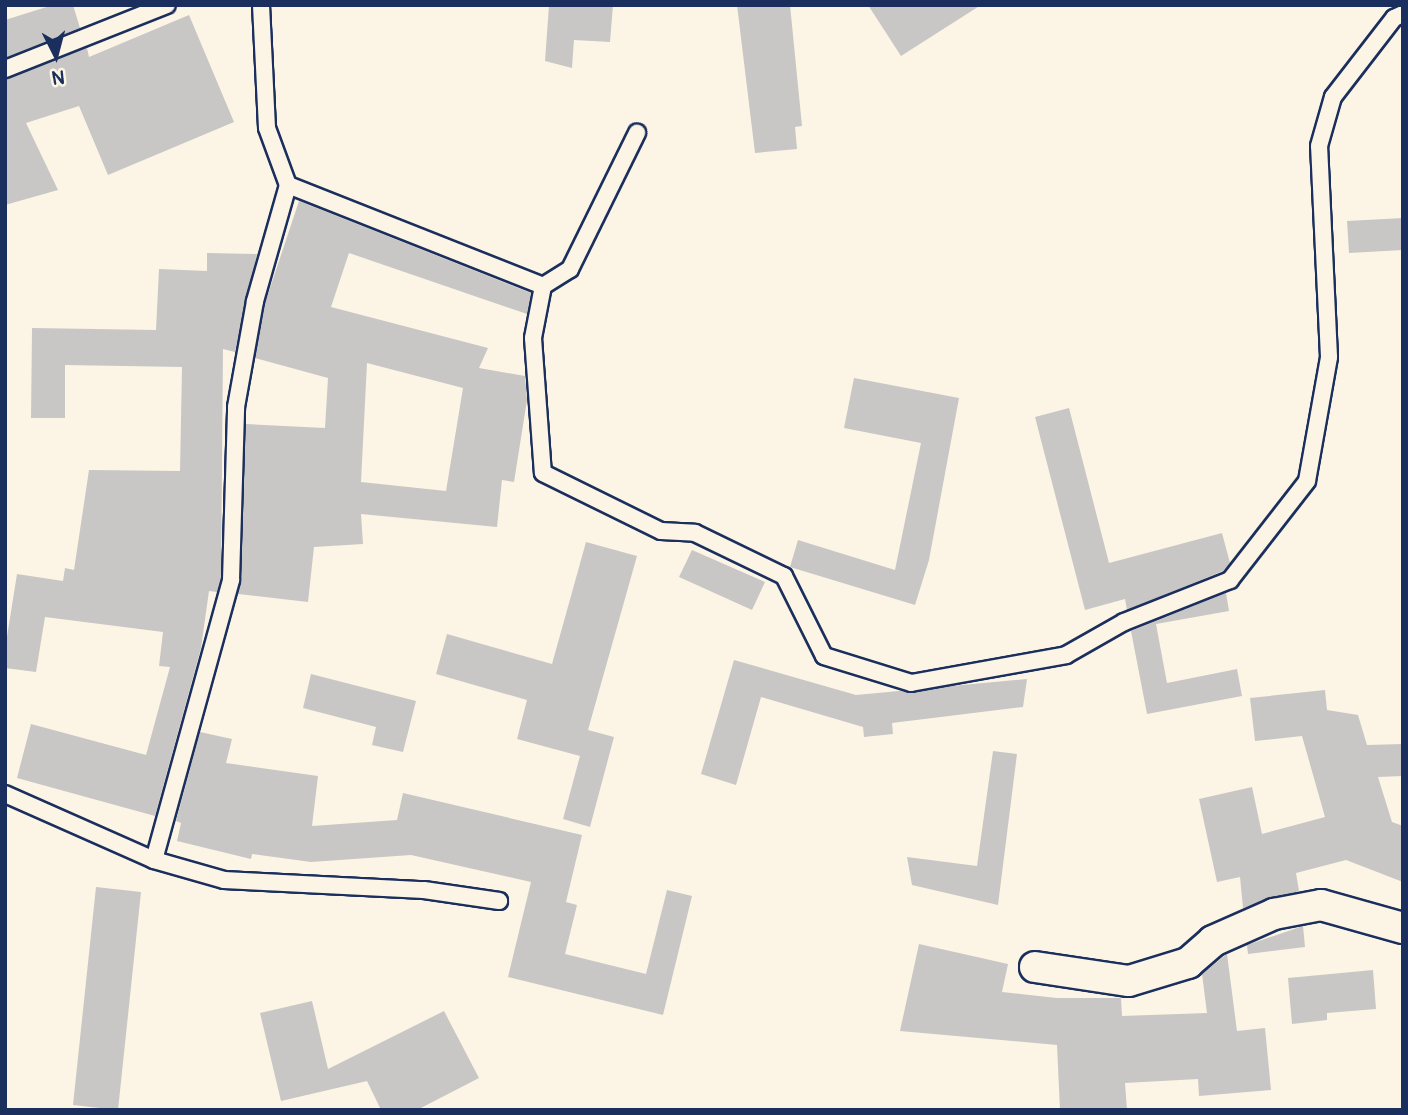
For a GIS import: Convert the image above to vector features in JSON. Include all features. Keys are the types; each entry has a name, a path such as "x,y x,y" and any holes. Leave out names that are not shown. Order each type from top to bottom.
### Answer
{"street":[{"path":"1035,967 1129,981 1188,963 1213,941 1274,914 1321,905 1403,928"}],"lane":[{"path":"5,69 167,5"},
{"path":"154,860 231,580 236,407 255,301 288,185 267,128 261,5"},
{"path":"637,133 570,269 543,286 533,338 543,472 661,531 695,533 784,576 824,656 911,683 1066,655 1124,622 1230,580 1307,481 1329,357 1319,146 1334,97 1394,18 1403,14"},
{"path":"288,185 543,286"},
{"path":"5,794 154,860 224,880 424,890 499,901"}],"building":[{"path":"53,5 73,5 80,28 5,58 5,20"},
{"path":"549,5 613,5 610,42 574,40 572,68 545,61"},
{"path":"737,5 790,5 802,126 795,127 797,149 755,153"},
{"path":"868,5 981,5 901,56"},
{"path":"189,15 234,122 108,175 79,106 26,123 58,190 5,205 5,79 87,48 89,57"},
{"path":"299,201 531,293 527,314 349,253 331,307 488,348 479,368 525,376 527,400 514,482 502,480 497,527 361,514 363,544 314,547 308,602 238,594 246,424 325,428 328,378 255,358 265,303","holes":["367,363 463,388 446,491 361,482"]},
{"path":"1403,218 1403,250 1349,253 1347,221"},
{"path":"207,253 257,254 235,352 223,349 221,578 217,592 209,591 201,648 155,816 17,778 31,724 146,755 170,667 159,666 163,632 45,617 36,672 5,668 5,649 17,574 63,581 65,568 74,570 89,470 180,471 182,367 65,365 65,418 31,418 32,328 156,330 159,269 207,271"},
{"path":"854,378 959,398 929,560 915,605 790,567 798,540 895,570 921,443 844,428"},
{"path":"1069,408 1109,563 1222,533 1230,563 1223,571 1127,610 1125,599 1085,610 1035,417"},
{"path":"586,542 637,556 588,730 614,737 590,827 563,819 580,756 517,739 527,700 436,674 447,634 552,664"},
{"path":"692,550 765,582 752,610 679,577"},
{"path":"1226,593 1229,611 1156,624 1167,683 1237,669 1242,696 1147,714 1131,631"},
{"path":"734,660 856,695 1027,679 1023,707 892,723 893,734 864,737 863,727 761,697 736,785 701,774"},
{"path":"311,674 416,701 403,752 372,745 376,727 303,708"},
{"path":"1325,690 1327,710 1358,715 1367,745 1403,744 1403,776 1378,777 1392,822 1403,826 1403,882 1346,860 1296,873 1299,891 1243,908 1240,877 1217,882 1199,799 1252,787 1262,834 1325,817 1302,736 1255,741 1250,698"},
{"path":"200,732 232,739 226,763 318,776 312,826 397,820 403,793 582,835 566,902 577,905 565,954 646,974 667,890 692,896 663,1015 508,977 531,882 411,855 311,862 252,854 251,859 177,841 181,823 176,821"},
{"path":"993,751 1017,754 998,905 912,885 907,857 977,866"},
{"path":"96,887 141,892 118,1110 73,1105"},
{"path":"1303,926 1305,947 1248,954 1247,945"},
{"path":"919,944 1008,964 1002,992 1057,998 1121,998 1122,1016 1207,1013 1202,974 1227,954 1237,1031 1265,1028 1271,1090 1199,1096 1198,1079 1125,1083 1127,1110 1060,1110 1057,1045 900,1031"},
{"path":"1373,970 1376,1009 1327,1013 1327,1020 1292,1024 1288,978"},
{"path":"312,1001 328,1069 444,1011 479,1078 417,1110 381,1110 367,1081 281,1101 260,1013"}]}
